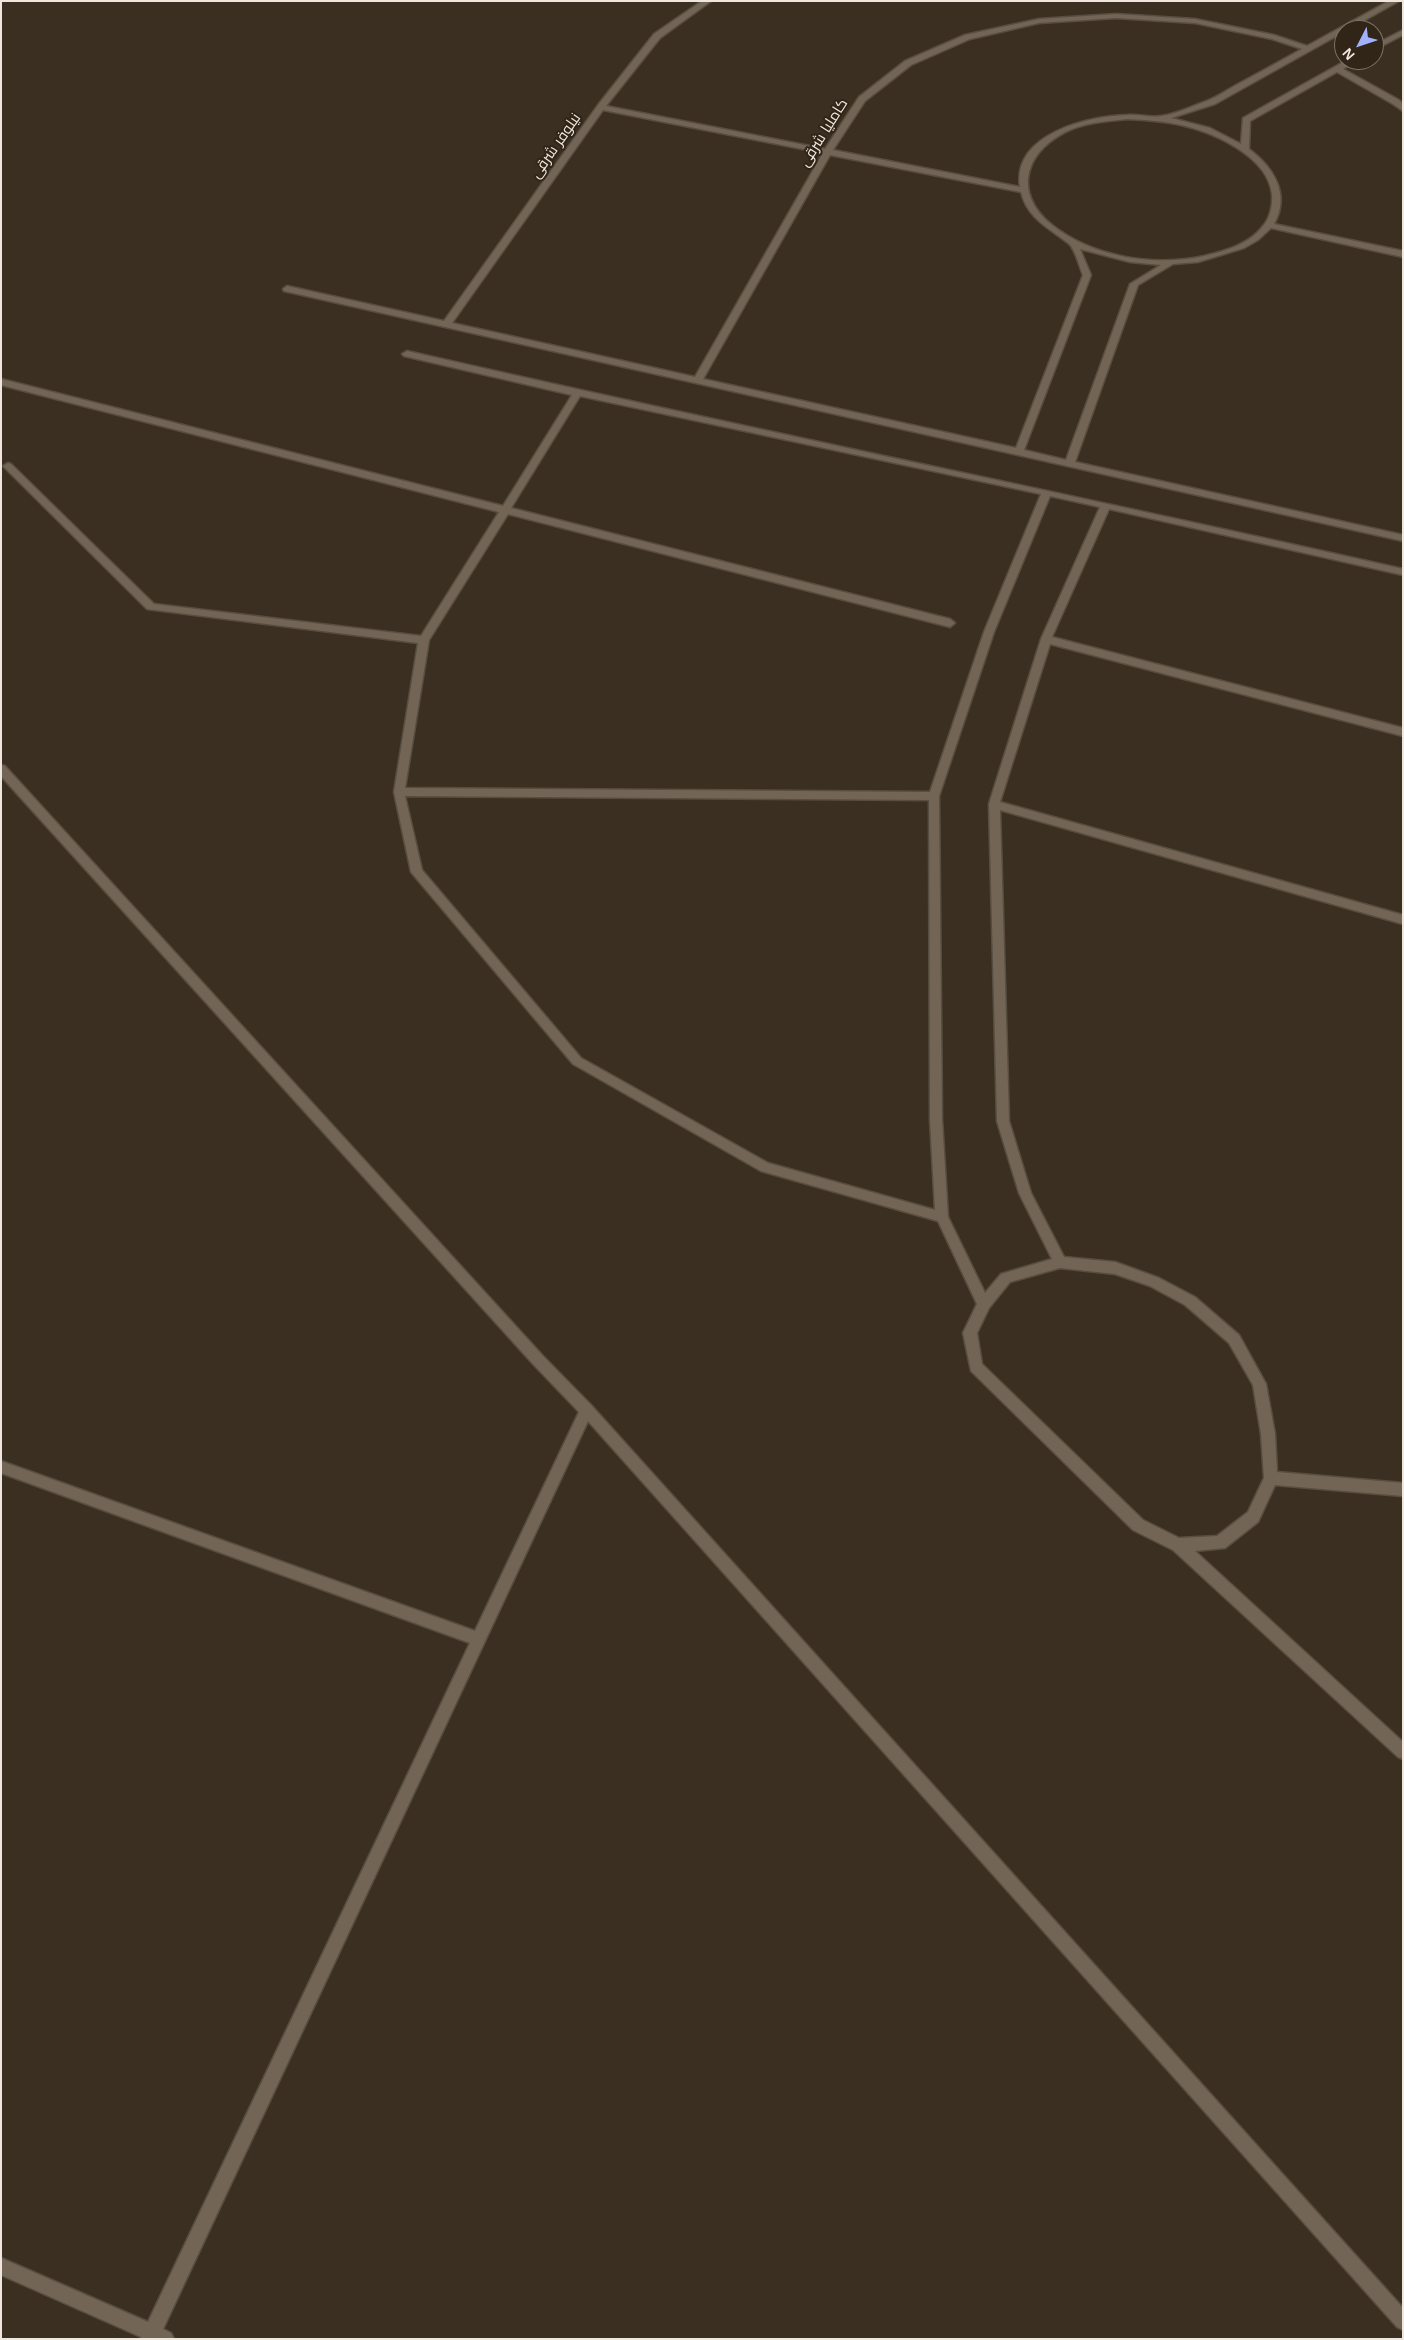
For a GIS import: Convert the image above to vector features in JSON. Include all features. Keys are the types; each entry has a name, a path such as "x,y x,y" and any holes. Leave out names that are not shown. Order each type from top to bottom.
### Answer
{"street":[{"name":"نیلوفر شرقی","path":"447,324 601,107 657,36 707,1"},
{"path":"1160,119 1212,102 1395,1"},
{"name":"کاملیا شرقی","path":"697,382 828,151 862,98 908,63 968,37 1039,21 1116,16 1195,21 1274,37 1308,49"},
{"path":"1384,42 1403,32"},
{"path":"1245,149 1246,120 1335,70"},
{"path":"1339,70 1396,102 1403,109"},
{"path":"601,107 1023,190"},
{"path":"1128,117 1160,119 1221,135 1245,149 1264,166 1275,184 1277,203 1268,225 1256,238 1233,250 1205,259 1172,262 1138,261 1104,254 1073,242 1049,227 1032,209 1023,190 1023,171 1031,154 1047,139 1070,128 1097,120 1128,117"},
{"path":"1268,225 1403,254"},
{"path":"1019,452 1087,275 1073,242"},
{"path":"1070,463 1134,284 1172,262"},
{"path":"286,289 1403,538"},
{"path":"407,354 578,393 1106,505 1403,572"},
{"path":"1,382 950,624"},
{"path":"578,393 424,640 399,792 417,872 577,1061 766,1167 942,1217"},
{"path":"8,466 151,607 424,640"},
{"path":"984,1304 942,1217 936,1119 934,796 989,632 1046,492"},
{"path":"1060,1262 1025,1193 1003,1121 994,804 1046,639 1106,505"},
{"path":"1046,639 1403,732"},
{"path":"1,769 587,1410 1403,2321"},
{"path":"399,792 934,796"},
{"path":"994,804 1403,920"},
{"path":"1178,1544 1220,1543 1254,1517 1270,1478 1268,1434 1259,1384 1234,1339 1190,1301 1154,1282 1115,1268 1060,1262 1006,1278 984,1304 970,1334 976,1367 1138,1525 1178,1544 1403,1752"},
{"path":"1,2266 155,2337 478,1639 587,1410"},
{"path":"1,1466 478,1639"},
{"path":"1270,1478 1403,1490"}]}
